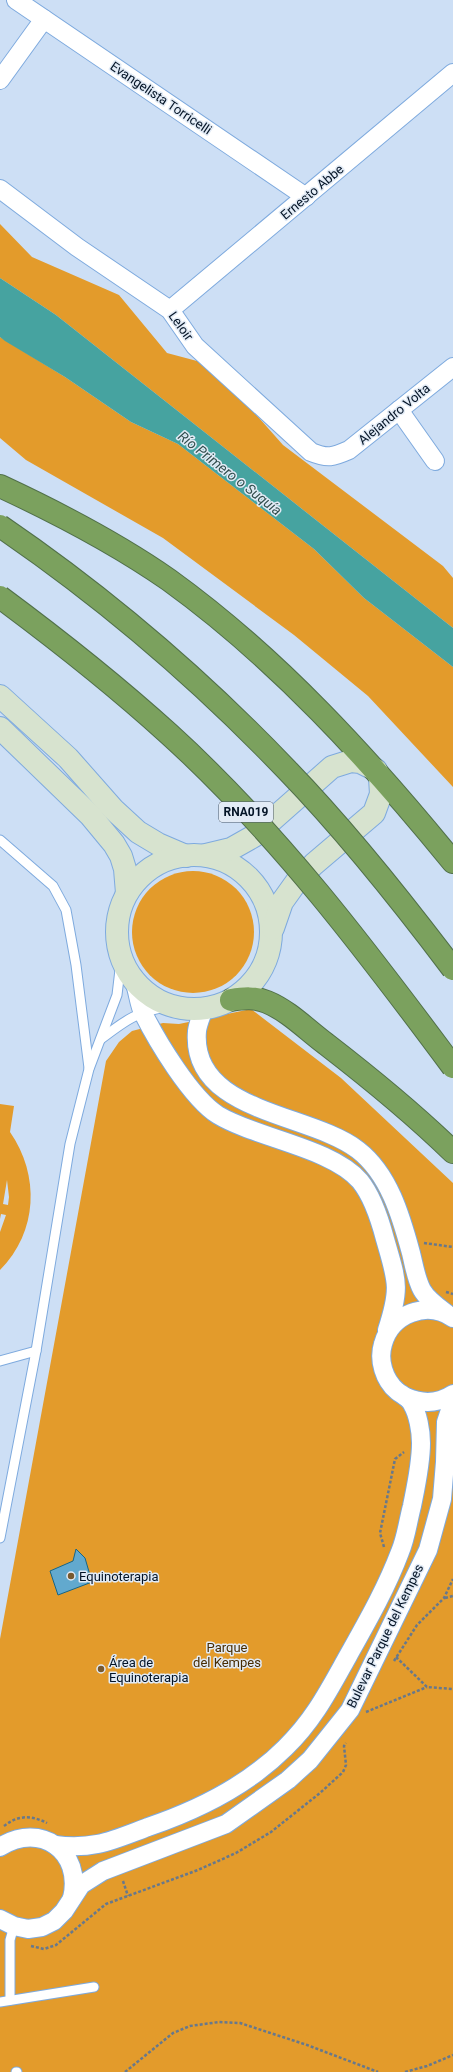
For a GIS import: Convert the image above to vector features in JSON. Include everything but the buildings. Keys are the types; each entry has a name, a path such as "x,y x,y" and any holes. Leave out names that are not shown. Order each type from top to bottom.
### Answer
{"highway":[{"path":"0,486 88,530 167,579 243,638 376,770 450,859"},
{"path":"0,526 93,593 175,661 214,697 288,770 322,808 389,886 453,969"},
{"name":"RNA019","path":"0,597 80,658 123,694 170,735 229,794 277,845 325,901 393,986 453,1067"},
{"path":"231,1000 245,997 256,998 279,1009 364,1074 414,1115 453,1152"}],"street":[{"name":"Evangelista Torricelli","path":"16,0 306,197"},
{"path":"0,80 44,19"},
{"name":"Ernesto Abbe","path":"170,310 453,73"},
{"name":"Leloir","path":"0,189 77,247 170,310 195,346 305,447 317,454 333,457"},
{"name":"Alejandro Volta","path":"333,457 349,450 453,367"},
{"path":"399,410 435,461"},
{"path":"0,696 68,758 113,809 138,832 158,844 193,856 226,861 238,867 255,882 267,904 272,933"},
{"path":"0,728 90,816 114,844 121,856 127,893"},
{"path":"135,984 158,1001 183,1008 204,1008 217,1005 231,1000 244,991 260,973 268,952 276,913 297,881 314,864 374,812 382,794 380,778 376,770 360,762 351,761 332,767 254,836 231,849 160,862 136,880 127,893 120,910 117,928 121,961 135,984 142,1011 155,1035 195,1094 217,1114 235,1124 320,1156 348,1170 359,1180 368,1194 382,1227 396,1278 396,1303 382,1347 381,1359 383,1370 388,1381 396,1390 415,1401 434,1402 453,1394"},
{"path":"204,1008 197,1030 198,1050 206,1068 218,1084 238,1100 334,1136 359,1151 374,1165 387,1186 399,1212 422,1291 451,1317"},
{"path":"386,1335 402,1317 413,1312 425,1310 451,1317"},
{"name":"Bulevar Parque del Kempes","path":"0,1847 21,1837 45,1840 55,1845 76,1848 97,1845 187,1814 243,1782 285,1749 317,1712 378,1602 401,1551 416,1486 419,1465 420,1433 414,1408 406,1397"},
{"name":"Bulevar Parque del Kempes","path":"7,1923 35,1928 54,1921 64,1912 81,1885 103,1871 226,1824 288,1780 310,1760 350,1710 428,1550 442,1499 446,1422 453,1401"},
{"name":"Bulevar Parque del Kempes","path":"55,1845 64,1854 70,1864 74,1876 74,1888 71,1899"}],"lane":[{"path":"0,840 52,886 66,910 75,957 89,1069"},
{"path":"0,1538 36,1351 70,1144 89,1069 117,995 121,961"},
{"path":"100,1040 129,1017 142,1011 172,1006"},
{"path":"0,1361 36,1351"},
{"path":"7,1923 10,1940 10,2000"},
{"path":"0,2002 94,1987"}],"path":[{"path":"408,1241 453,1247"},
{"path":"386,1553 380,1534 395,1460 408,1449"},
{"path":"444,1598 453,1596"},
{"path":"396,1657 427,1686"},
{"path":"366,1712 427,1686 453,1689"},
{"path":"0,1830 12,1820 20,1817 30,1817 50,1824"},
{"path":"125,2072 173,2033 190,2026 219,2022 240,2023 307,2045 378,2072"},
{"path":"405,2072 427,2066 453,2055"}],"green space":[{"path":"0,224 32,257 119,295 167,353 212,365 283,445 443,566 453,578 453,628 56,315 0,278"},
{"path":"0,337 65,377 131,422 178,444 314,549 364,598 453,667 453,787 368,696 294,635 163,538 26,460 0,438"},
{"path":"193,871 205,872 216,876 227,881 236,889 244,898 249,909 253,920 253,944 249,955 244,966 236,975 227,983 216,988 205,992 193,993 181,992 170,988 159,983 150,975 142,966 137,955 133,944 132,932 133,920 137,909 142,898 150,889 159,881 170,876 181,872"},
{"name":"Parque del Kempes","path":"251,1009 341,1078 453,1183 453,2072 0,2072 0,1639 106,1061 119,1042 132,1031 163,1023 179,1024"},
{"path":"0,1104 14,1106 10,1132 20,1149 26,1166 30,1185 30,1203 28,1221 22,1238 13,1255 0,1270 0,1232 6,1215 1,1214 0,1219","holes":["7,1180 9,1197 8,1205 3,1204"]}],"water":[{"name":"Río Primero o Suquía","path":"0,278 56,315 453,628 453,667 364,598 314,549 178,444 131,422 65,377 0,337"}],"place":[{"name":"Equinoterapia","path":"71,1576"},
{"name":"Área de Equinoterapia","path":"101,1669"}]}
